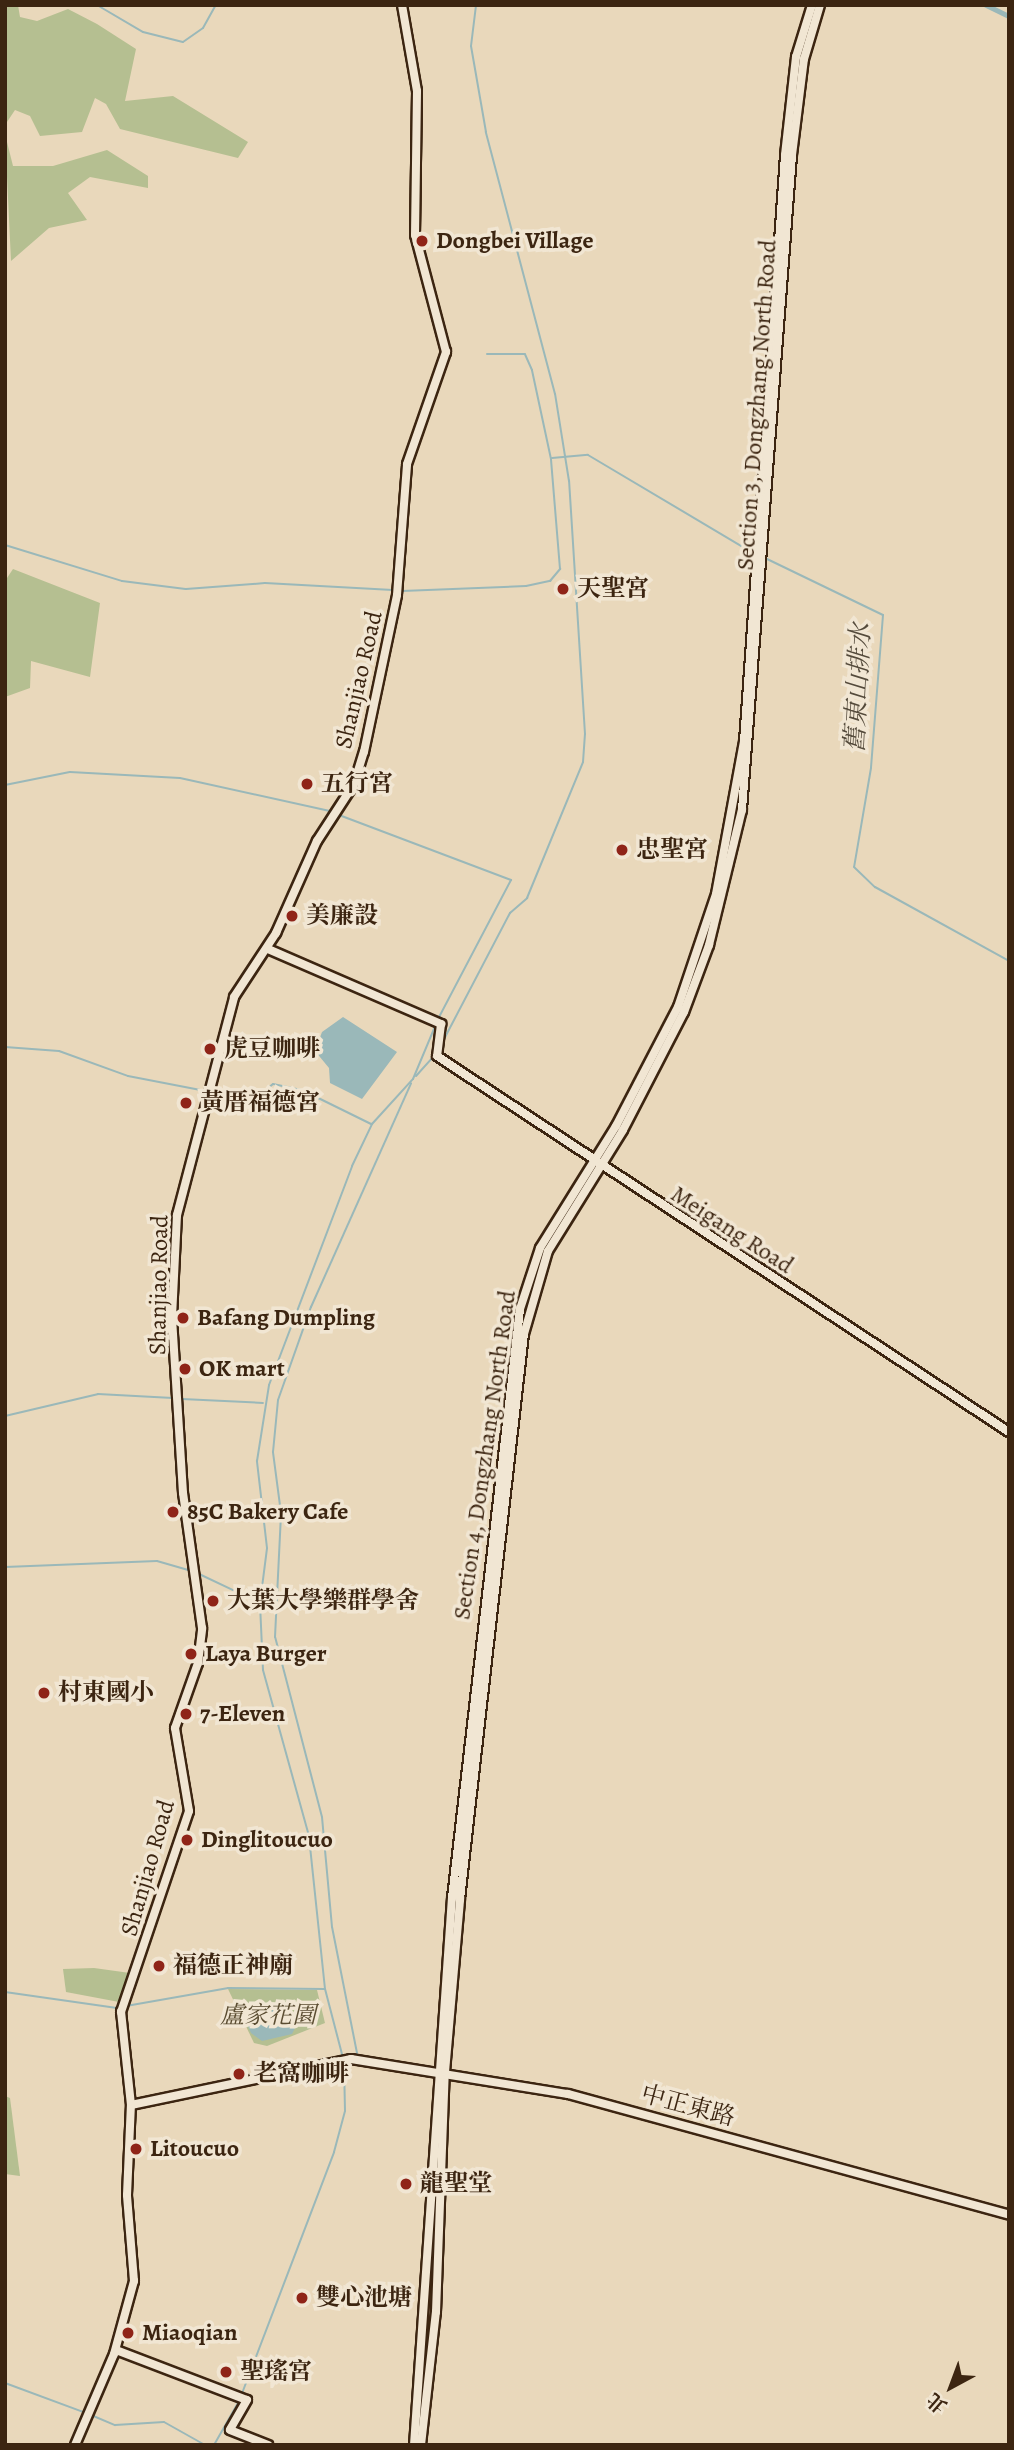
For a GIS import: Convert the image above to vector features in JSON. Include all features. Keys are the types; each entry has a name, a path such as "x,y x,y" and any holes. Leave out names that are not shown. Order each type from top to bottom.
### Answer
{"street":[{"name":"Shanjiao Road","path":"75,2445 116,2350 134,2281 127,2195 131,2105 122,2009 189,1811 175,1728 201,1654 173,1317 177,1215 234,997 268,949 317,841 337,813 364,752 397,595 408,459 446,352 415,235 417,91 402,5"},
{"name":"Section 3, Dongzhang North Road","path":"738,808 785,155 796,57 812,5"},
{"name":"Section 3, Dongzhang North Road","path":"738,808 792,155 804,59 820,5"},
{"name":"Section 4, Dongzhang North Road","path":"441,2072 499,1510 534,1291 548,1251 693,991 738,808"},
{"name":"Meigang Road","path":"268,949 442,1024 435,1054 598,1164 1009,1432"},
{"name":"中正東路","path":"131,2105 335,2060 352,2059 568,2094 1009,2215"},
{"path":"414,2445 428,2310 441,2072"},
{"path":"421,2445 436,2312 441,2072"},
{"path":"116,2350 247,2400 230,2430 268,2445"}],"green space":[{"path":"5,5 18,5 20,17 37,21 68,9 97,24 136,49 125,101 173,96 248,142 238,158 120,129 106,104 95,98 82,132 40,136 30,116 15,110 5,125"},
{"path":"5,134 13,166 53,166 107,150 148,176 148,188 90,177 68,193 87,220 49,228 11,261"},
{"path":"13,569 100,603 90,677 31,661 30,688 5,697 5,581"},
{"path":"94,1968 130,1973 119,2002 66,1992 63,1969"},
{"name":"盧家花園","path":"228,1989 317,1990 325,2023 267,2046 254,2043"},
{"path":"5,2096 10,2098 20,2176 5,2174"}],"water":[{"path":"343,1017 397,1052 362,1099 330,1083 329,1068 315,1051 322,1032"},
{"path":"286,2004 298,2022 292,2034 262,2041 251,2033 246,2022"}],"waterway":[{"path":"97,5 143,32 183,42 203,28 216,5"},
{"path":"442,1043 510,913 527,898 583,762 585,734 569,481 555,394 486,132 471,46 476,5"},
{"path":"986,5 1009,16"},
{"path":"402,591 526,586 550,581 560,569 551,459 532,370 525,354 487,354"},
{"name":"舊東山排水","path":"552,458 588,455 753,553"},
{"path":"5,545 122,581 186,589 265,583 393,590"},
{"name":"舊東山排水","path":"765,558 883,615 871,768 854,867 875,887 1009,961"},
{"path":"5,785 70,772 180,778 334,812"},
{"path":"339,815 511,880 438,1019"},
{"path":"343,2058 325,1989 309,1836 263,1670 260,1603 267,1548 257,1461 269,1385 352,1166 372,1124 413,1079 436,1024"},
{"path":"5,1047 59,1051 128,1076 206,1091"},
{"path":"416,1076 433,1057"},
{"path":"357,2053 332,1927 322,1817 275,1637 281,1513 273,1452 278,1400 311,1307 411,1083"},
{"path":"212,1092 255,1099 273,1084 302,1090 371,1124"},
{"path":"5,1416 98,1394 173,1398"},
{"path":"182,1399 263,1403"},
{"path":"5,1567 157,1561 192,1571"},
{"path":"197,1573 258,1602"},
{"path":"126,2006 228,1988 325,1989"},
{"path":"5,1992 117,2008"},
{"path":"241,2396 334,2152 345,2111 344,2064"},
{"path":"5,2383 86,2413"},
{"path":"214,2445 239,2401"},
{"path":"91,2415 115,2425 164,2422 205,2445"}],"place":[{"name":"Dongbei Village","path":"422,241"},
{"name":"天聖宮","path":"563,589"},
{"name":"五行宮","path":"307,784"},
{"name":"忠聖宮","path":"622,850"},
{"name":"美廉設","path":"292,916"},
{"name":"虎豆咖啡","path":"210,1049"},
{"name":"黃厝福德宮","path":"186,1103"},
{"name":"Bafang Dumpling","path":"183,1318"},
{"name":"OK mart","path":"185,1369"},
{"name":"85C Bakery Cafe","path":"173,1512"},
{"name":"大葉大學樂群學舍","path":"213,1601"},
{"name":"Laya Burger","path":"191,1654"},
{"name":"村東國小","path":"44,1693"},
{"name":"7-Eleven","path":"186,1714"},
{"name":"Dinglitoucuo","path":"187,1840"},
{"name":"福德正神廟","path":"159,1966"},
{"name":"老窩咖啡","path":"239,2074"},
{"name":"Litoucuo","path":"136,2149"},
{"name":"龍聖堂","path":"406,2184"},
{"name":"雙心池塘","path":"302,2298"},
{"name":"Miaoqian","path":"128,2333"},
{"name":"聖瑤宮","path":"226,2372"}]}
